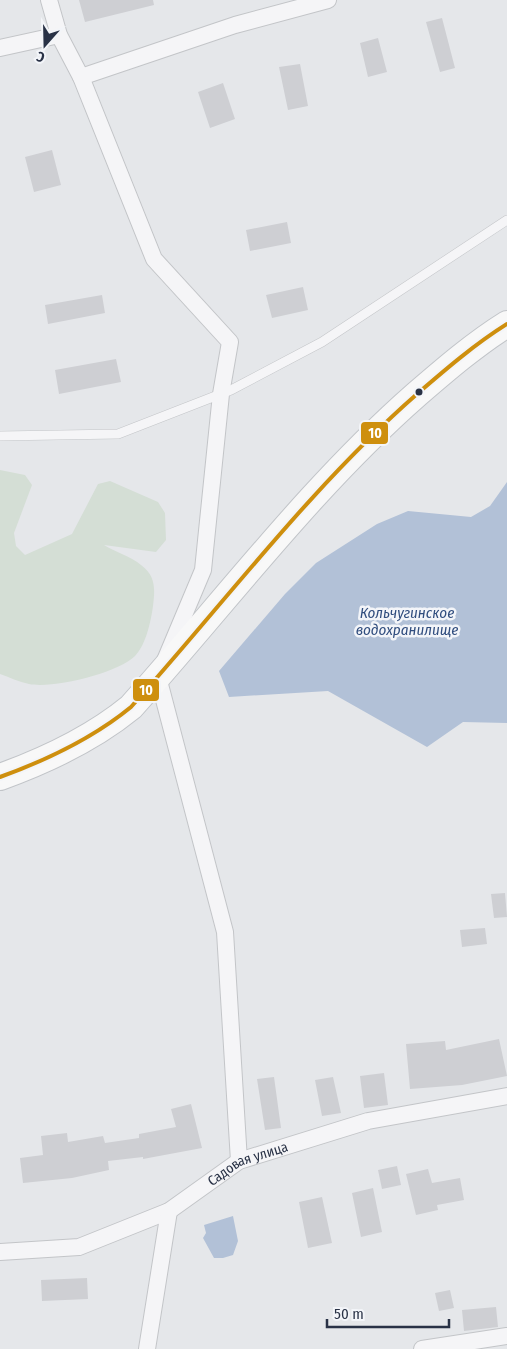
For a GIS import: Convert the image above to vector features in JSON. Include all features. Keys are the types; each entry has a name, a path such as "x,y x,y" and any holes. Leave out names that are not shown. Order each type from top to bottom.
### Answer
{"main road":[{"path":"0,777 90,738 131,707 317,491 374,432 442,372 486,337 507,324"}],"street":[{"path":"49,0 59,35 81,77 154,260 230,342 221,394 203,570 158,677 225,932 239,1161"},
{"path":"81,77 235,25 328,0"},
{"path":"0,48 59,35"},
{"name":"Садовая улица","path":"0,1252 79,1247 169,1211 239,1161 368,1121 507,1096"},
{"path":"147,1349 169,1211"},
{"path":"422,1349 507,1336"}],"lane":[{"path":"0,436 118,434 231,390 322,342 507,220"}],"shaded area":[{"path":"0,470 25,475 32,485 14,533 16,546 25,555 72,534 98,484 110,481 158,502 165,513 166,540 156,552 104,545 141,565 152,578 153,583 153,606 147,632 139,651 127,662 100,674 53,684 29,684 0,674"}],"water":[{"name":"Кольчугинское водохранилище","path":"507,482 507,723 463,722 427,747 328,691 229,697 219,671 285,594 316,563 377,524 408,511 471,517 490,506"},
{"path":"233,1216 238,1241 233,1255 214,1258 203,1238 206,1233 204,1225"}],"building":[{"path":"79,0 153,0 154,5 85,22"},
{"path":"442,18 455,68 440,72 426,22"},
{"path":"378,38 387,72 368,77 360,43"},
{"path":"300,64 308,106 288,110 279,67"},
{"path":"223,83 235,119 210,128 198,92"},
{"path":"52,150 61,185 34,192 25,157"},
{"path":"287,222 291,243 250,251 246,230"},
{"path":"303,287 308,310 272,318 266,295"},
{"path":"102,295 105,313 48,324 45,305"},
{"path":"116,359 121,382 59,394 55,370"},
{"path":"505,893 507,917 494,918 491,894"},
{"path":"485,928 487,944 462,947 460,930"},
{"path":"499,1039 507,1076 462,1085 410,1089 406,1044 445,1041 446,1050"},
{"path":"384,1073 388,1105 364,1108 360,1076"},
{"path":"274,1077 281,1128 265,1130 257,1079"},
{"path":"333,1077 341,1113 322,1116 315,1080"},
{"path":"191,1104 202,1148 143,1159 143,1157 108,1161 109,1170 72,1178 23,1183 20,1158 43,1155 41,1136 67,1133 68,1142 103,1136 105,1143 139,1138 139,1134 176,1127 171,1109"},
{"path":"397,1166 401,1185 382,1189 378,1170"},
{"path":"428,1169 432,1183 460,1178 464,1200 437,1205 438,1210 416,1215 406,1174"},
{"path":"373,1188 382,1232 361,1237 352,1193"},
{"path":"322,1197 332,1243 308,1248 299,1202"},
{"path":"87,1278 88,1299 42,1301 41,1280"},
{"path":"450,1290 454,1308 439,1311 435,1293"},
{"path":"496,1307 498,1327 464,1331 462,1310"}],"transit line":[{"name":"10","path":"0,777 35,763 85,739 131,707 341,467 417,394 472,348 507,324"}]}
